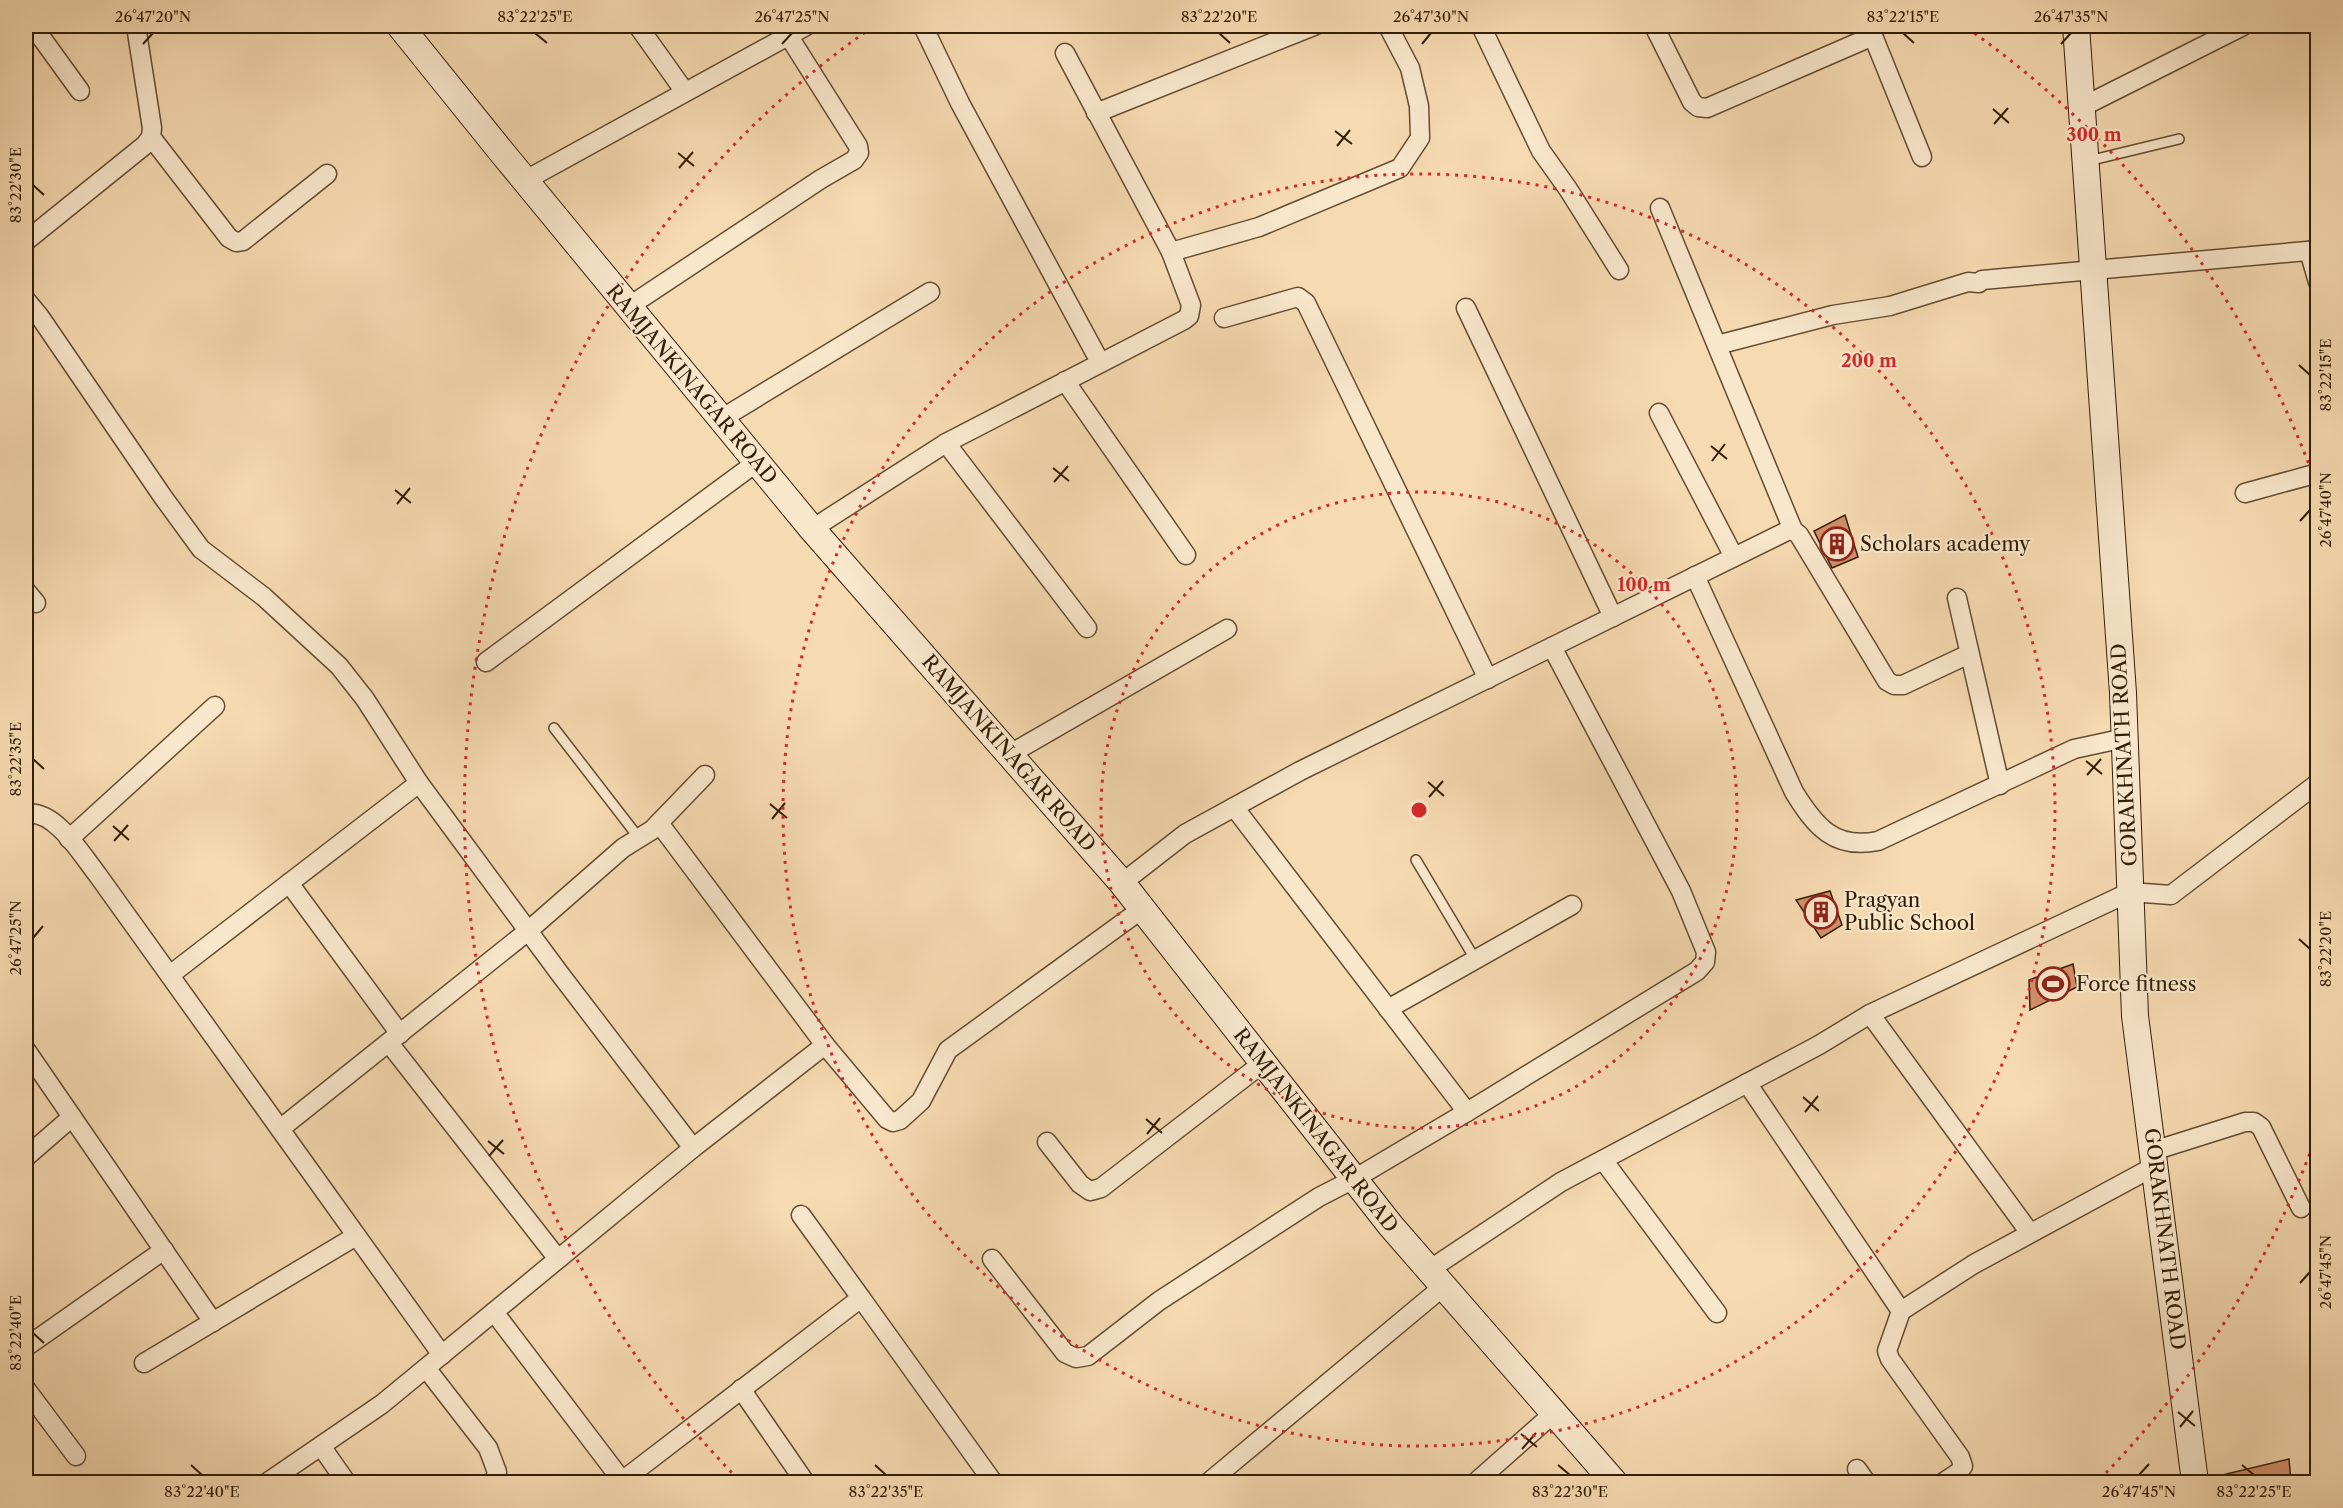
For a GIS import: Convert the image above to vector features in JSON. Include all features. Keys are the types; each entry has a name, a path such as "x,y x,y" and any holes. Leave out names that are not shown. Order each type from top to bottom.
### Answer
{"street":[{"path":"33,26 80,91"},
{"path":"26,241 145,145 151,137 152,128 136,26"},
{"name":"RAMJANKINAGAR ROAD","path":"400,26 524,181 812,529 1122,883 1354,1179 1436,1278 1554,1413 1608,1480"},
{"path":"638,26 685,92"},
{"path":"524,181 806,26"},
{"path":"923,26 960,103 1100,362"},
{"path":"1096,113 1314,26"},
{"path":"1171,252 1258,226 1400,168 1420,138 1419,106 1410,68 1388,26"},
{"path":"1481,26 1541,151 1619,270"},
{"path":"1654,26 1692,102 1698,107 1707,108 1871,31 1922,157"},
{"name":"GORAKHNATH ROAD","path":"2076,26 2125,738 2135,1016 2195,1482"},
{"path":"2082,107 2243,26"},
{"path":"628,307 821,179 854,160 859,153 858,146 788,35"},
{"path":"812,529 946,443 1189,316 1191,305 1171,252 1065,53"},
{"path":"151,137 229,238 236,242 243,241 327,174"},
{"path":"1660,208 1793,530 1799,535 1887,681 1894,685 1902,685 1970,654"},
{"path":"1717,345 1833,315 1890,306 1968,282 1979,283 1982,280 2313,250 2318,282"},
{"path":"721,419 930,292"},
{"path":"1224,318 1298,297 1306,303 1488,679"},
{"path":"26,300 201,549 264,597 339,666 365,699 419,783 693,1148"},
{"path":"1466,308 1613,617"},
{"path":"1065,381 1186,555"},
{"path":"1659,413 1734,557"},
{"path":"946,443 1087,628"},
{"path":"486,662 757,462"},
{"path":"2246,492 2318,473"},
{"path":"1122,883 1185,834 1300,771 1793,530"},
{"path":"1695,576 1794,792 1808,815 1824,831 1835,838 1855,844 1878,841 2074,749 2125,738"},
{"path":"1957,598 2000,785"},
{"path":"1010,754 1227,629"},
{"path":"992,1259 1065,1353 1076,1358 1088,1356 1159,1301 1319,1197 1467,1113 1697,971 1705,962 1706,952 1681,891 1552,647"},
{"path":"69,838 215,706"},
{"path":"280,1129 528,931 623,848 659,823 705,775"},
{"path":"170,975 419,783"},
{"path":"1209,1482 1436,1278 1561,1182 1819,1045 1870,1014 2130,891 2171,895 2318,783"},
{"path":"1234,807 1467,1113"},
{"path":"26,814 34,813 51,820 69,838 442,1355"},
{"path":"659,823 825,1046 887,1119 893,1122 900,1120 921,1101 948,1050 1142,909"},
{"path":"289,883 395,1038 558,1259"},
{"path":"1388,1009 1572,905"},
{"path":"1870,1014 2030,1233"},
{"path":"268,1482 382,1404 693,1148 825,1046"},
{"path":"26,1050 213,1322"},
{"path":"1047,1142 1080,1184 1090,1191 1101,1188 1263,1063"},
{"path":"1747,1083 1901,1311"},
{"path":"26,1157 72,1117"},
{"path":"1944,1482 1959,1472 1963,1466 1960,1457 1890,1359 1887,1351 1901,1311 1974,1264 2154,1158 2245,1122 2254,1122 2261,1127 2301,1208"},
{"path":"1603,1160 1717,1313"},
{"path":"801,1215 993,1482"},
{"path":"144,1363 356,1236"},
{"path":"26,1347 164,1250"},
{"path":"494,1312 622,1482 861,1298"},
{"path":"426,1368 488,1448 497,1472 494,1482"},
{"path":"26,1389 76,1456"},
{"path":"741,1389 805,1482"},
{"path":"1476,1482 1554,1413"},
{"path":"321,1446 346,1482"}],"lane":[{"path":"2086,162 2179,139"},
{"path":"554,728 639,838"},
{"path":"1416,860 1476,959"}],"building":[{"name":"Scholars academy","path":"1845,515 1858,557 1832,568 1814,531"},
{"name":"Pragyan Public School","path":"1830,891 1842,925 1821,938 1796,900"},
{"name":"Force fitness","path":"2073,964 2077,987 2030,1010 2029,980"},
{"path":"2289,1459 2291,1482 2219,1482 2218,1476"}],"place":[{"name":"Scholars academy","path":"1837,544"},
{"name":"Pragyan Public School","path":"1821,912"},
{"name":"Force fitness","path":"2053,984"}]}
